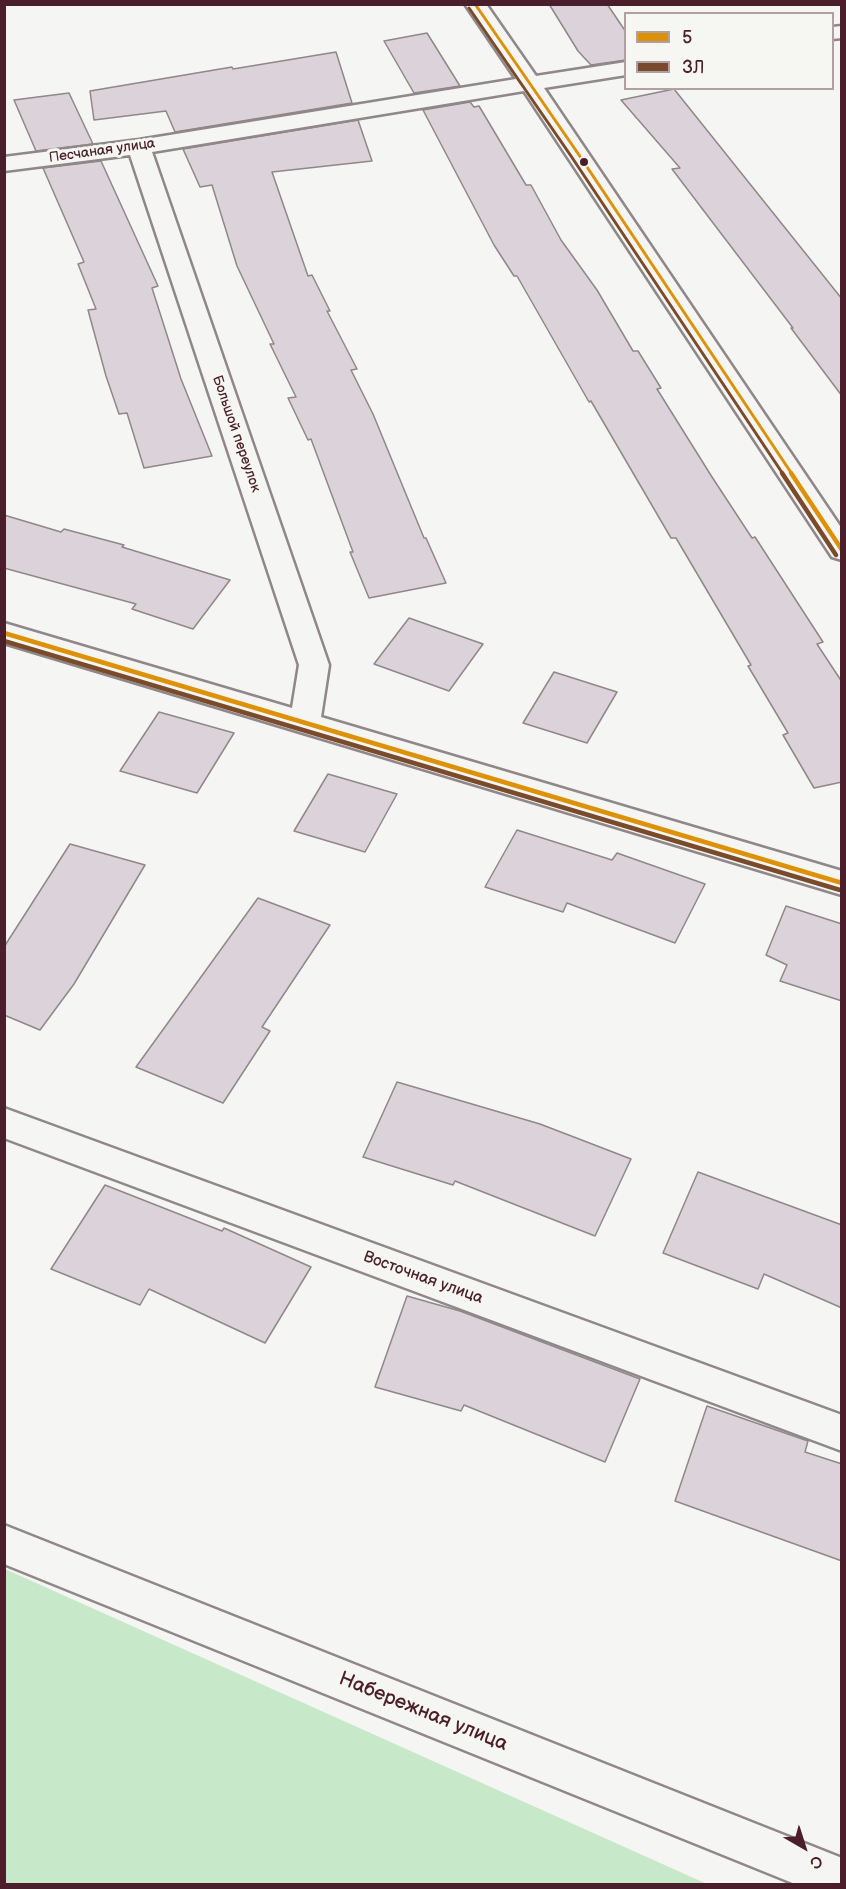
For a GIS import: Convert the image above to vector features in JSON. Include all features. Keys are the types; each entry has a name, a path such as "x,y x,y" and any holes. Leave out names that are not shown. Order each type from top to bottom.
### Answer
{"street":[{"path":"475,4 531,83 842,551"},
{"name":"Песчаная улица","path":"4,164 139,147 624,68"},
{"name":"Большой переулок","path":"139,147 314,665 305,723"},
{"path":"4,633 842,883"},
{"name":"Восточная улица","path":"4,1123 842,1433"},
{"name":"Набережная улица","path":"4,1544 842,1881"}],"green space":[{"path":"5,1569 707,1884 5,1884"}],"building":[{"path":"549,4 607,4 624,29 624,60 591,65 578,51"},
{"path":"427,33 460,86 414,93 384,41"},
{"path":"336,52 352,103 175,132 166,111 94,120 90,91"},
{"path":"675,90 842,299 842,396 672,169 680,168 621,100"},
{"path":"69,93 93,144 36,151 14,100"},
{"path":"470,102 474,107 479,106 526,185 531,185 561,240 597,290 633,351 638,351 661,388 657,389 712,477 752,538 755,537 823,642 817,644 842,682 842,782 814,788 783,735 788,733 748,666 751,665 676,538 671,538 591,401 589,402 517,276 514,276 494,245 423,110"},
{"path":"358,120 372,161 272,172 308,276 312,275 330,311 327,311 357,369 351,370 373,414 424,538 446,583 369,598 350,552 353,552 311,439 308,440 288,398 296,397 270,344 274,344 237,266 212,185 200,187 183,149"},
{"path":"101,161 158,286 152,288 181,379 212,456 144,468 127,413 119,414 88,310 96,309 78,264 84,262 43,168"},
{"path":"4,515 61,532 64,529 124,545 122,547 230,580 193,629 132,609 136,604 4,568"},
{"path":"409,618 483,644 449,691 374,664"},
{"path":"554,672 617,692 587,743 523,723"},
{"path":"159,712 234,733 197,793 120,771"},
{"path":"328,774 397,794 365,852 294,831"},
{"path":"517,830 612,860 617,853 705,884 675,943 567,903 563,912 485,887"},
{"path":"70,844 145,865 74,984 40,1030 4,1015 4,947"},
{"path":"258,898 330,925 262,1027 270,1031 223,1103 136,1067"},
{"path":"786,906 842,924 842,1001 780,981 787,965 766,955"},
{"path":"397,1082 540,1124 631,1159 595,1236 455,1181 453,1185 363,1157"},
{"path":"698,1172 842,1225 842,1308 764,1274 758,1289 663,1253"},
{"path":"105,1185 222,1231 224,1228 311,1267 265,1343 149,1289 140,1305 51,1269"},
{"path":"407,1296 460,1311 640,1379 605,1462 464,1405 461,1411 375,1387"},
{"path":"707,1406 808,1441 805,1452 842,1464 842,1561 675,1501"}],"transit line":[{"name":"5","path":"475,4 577,152 842,550"},
{"name":"3Л","path":"469,8 571,156 836,555"},
{"name":"5","path":"4,633 842,883"},
{"name":"3Л","path":"4,641 840,890"}]}
